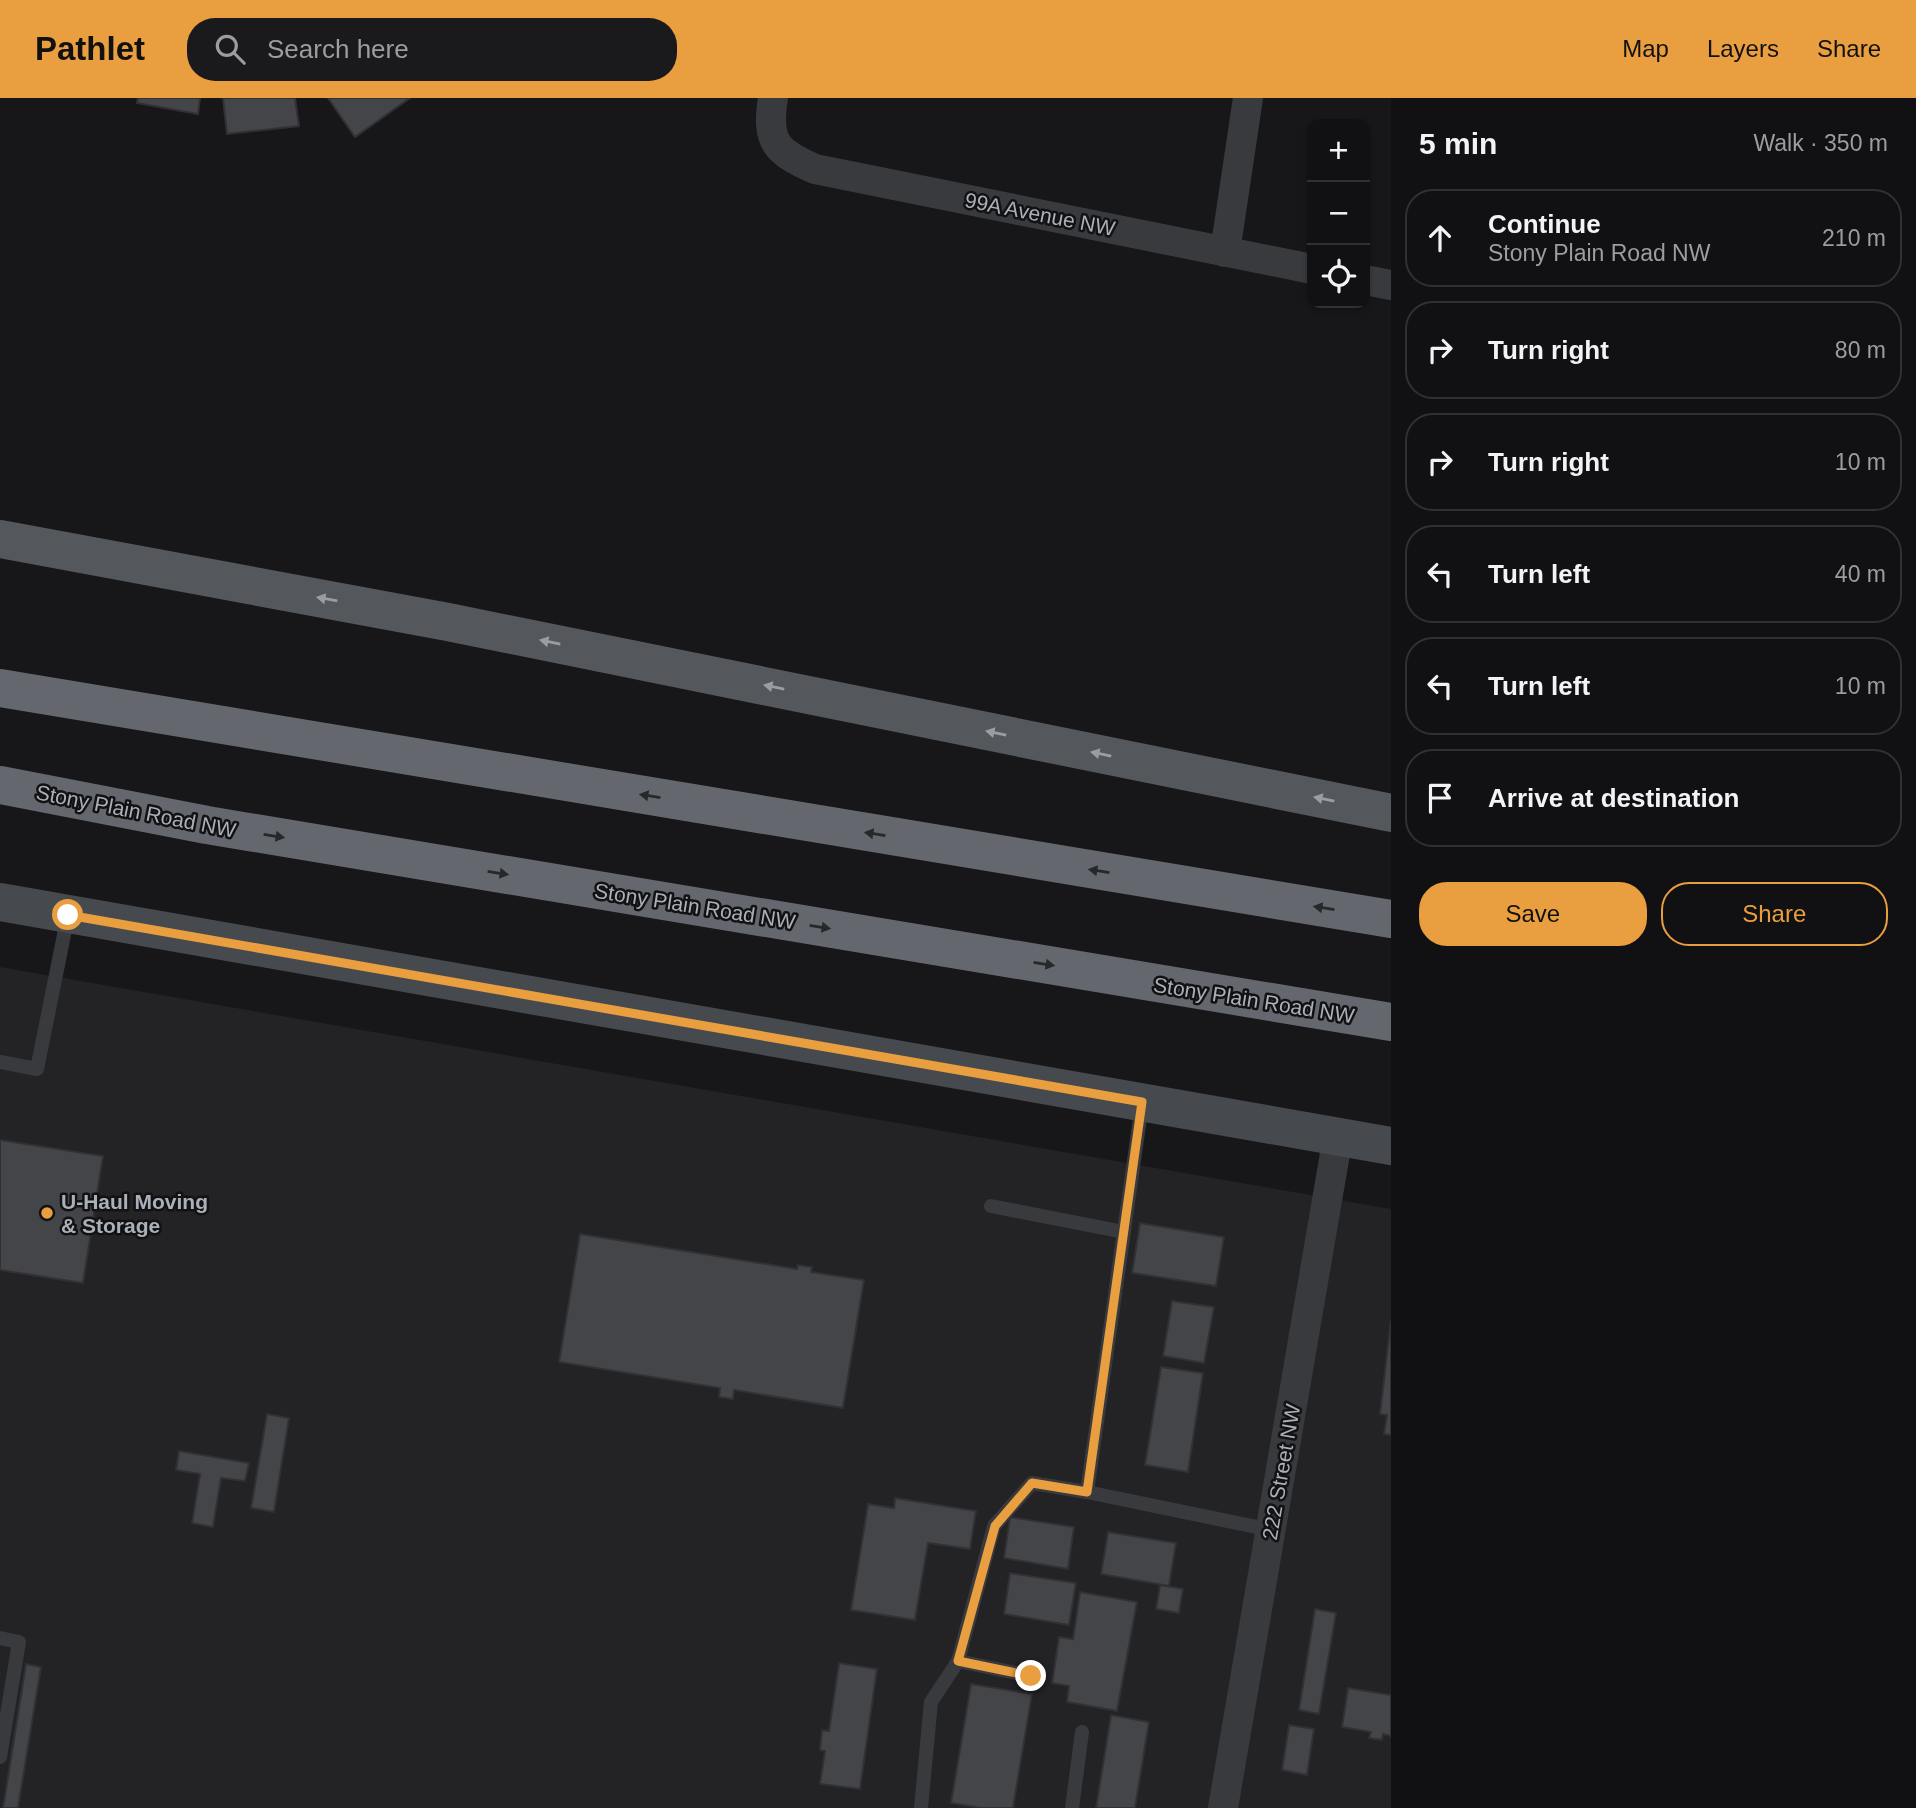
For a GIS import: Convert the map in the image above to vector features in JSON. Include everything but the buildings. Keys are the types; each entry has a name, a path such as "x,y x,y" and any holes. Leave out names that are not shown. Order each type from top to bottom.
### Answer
{"highway":[{"path":"0,688 1391,919"},
{"name":"Stony Plain Road NW","path":"0,786 220,827 1391,1022"}],"main road":[{"path":"0,539 448,622 1391,813"},
{"path":"0,902 1391,1146"}],"street":[{"name":"99A Avenue NW","path":"773,98 769,126 775,145 791,159 815,169 1307,268"},
{"path":"1225,251 1248,98"},
{"path":"1370,281 1391,285"},
{"name":"222 Street NW","path":"1223,1808 1338,1136"}],"lane":[{"path":"0,1062 37,1069 68,915"},
{"path":"1087,1492 1142,1102"},
{"path":"991,1206 1124,1232"},
{"path":"921,1808 931,1702 958,1661 995,1526 1032,1483 1270,1530"},
{"path":"0,1638 19,1642 0,1757"},
{"path":"958,1661 1031,1676"},
{"path":"1072,1808 1082,1732"}],"shaded area":[{"path":"0,967 1391,1209 1391,1808 0,1808"}],"place":[{"name":"U-Haul Moving & Storage","path":"47,1213"}],"route":[{"path":"68,915 1142,1102 1087,1492 1032,1483 995,1526 958,1661 1031,1676"}]}
